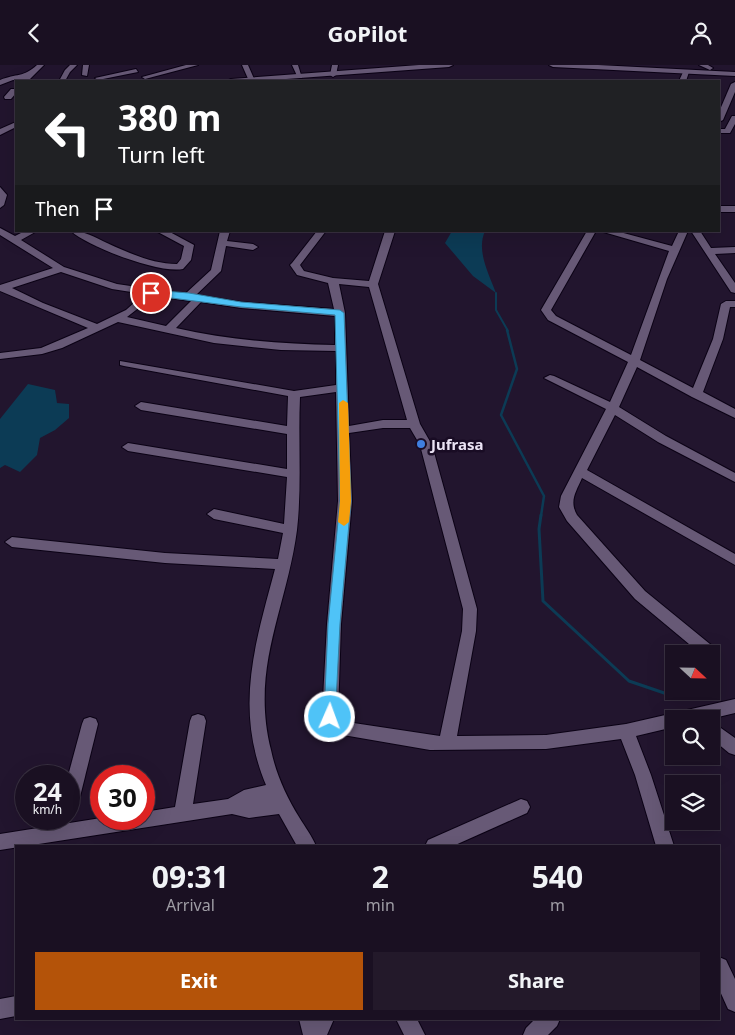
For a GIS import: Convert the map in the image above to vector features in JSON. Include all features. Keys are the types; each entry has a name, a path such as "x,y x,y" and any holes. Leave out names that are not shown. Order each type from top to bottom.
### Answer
{"street":[{"path":"0,83 12,78 26,79 41,65"},
{"path":"62,80 67,71 74,65"},
{"path":"85,75 86,65"},
{"path":"123,65 148,79 196,65"},
{"path":"245,65 252,80 333,75 384,68 449,65"},
{"path":"295,65 300,77"},
{"path":"333,75 335,65"},
{"path":"554,65 686,72 719,65"},
{"path":"605,65 705,69 735,73"},
{"path":"98,78 136,71"},
{"path":"682,80 686,72"},
{"path":"720,118 735,84"},
{"path":"8,97 15,92"},
{"path":"720,99 728,101"},
{"path":"720,131 727,131 735,118"},
{"path":"0,132 15,124"},
{"path":"0,205 3,199 1,192"},
{"path":"720,209 735,209"},
{"path":"0,231 61,269 116,287 241,305 340,313"},
{"path":"15,239 31,232"},
{"path":"77,232 95,242 144,261 180,267 186,261 188,245 162,232"},
{"path":"168,330 216,271 226,232"},
{"path":"321,232 295,265 300,273 333,281 372,284"},
{"path":"390,232 372,284 414,424 426,445 470,609 469,631 447,743"},
{"path":"591,232 548,303 546,310 552,318 633,363 735,414"},
{"path":"608,232 674,249"},
{"path":"683,232 674,249 633,363 613,408 567,496 566,507 572,518 640,595 701,645"},
{"path":"696,232 735,290"},
{"path":"223,243 253,247"},
{"path":"707,251 735,250"},
{"path":"2,288 61,269"},
{"path":"333,281 340,313 346,501 334,624 330,717 343,728 430,743 546,742 626,731 665,723"},
{"path":"2,288 39,305 96,327"},
{"path":"0,356 42,351 58,346 130,312 151,293"},
{"path":"696,395 718,339 726,304 735,304"},
{"path":"116,318 214,340 281,347 342,348"},
{"path":"124,363 294,393 343,388"},
{"path":"550,378 613,408 662,439 735,478"},
{"path":"294,393 290,530 262,645 256,713 263,759 279,799 306,845"},
{"path":"141,406 292,431"},
{"path":"345,430 384,424 414,424"},
{"path":"128,447 292,474"},
{"path":"579,471 735,560"},
{"path":"214,514 290,530"},
{"path":"12,542 165,558 283,564"},
{"path":"720,710 735,706"},
{"path":"183,813 198,721"},
{"path":"79,765 90,724"},
{"path":"626,731 643,775 665,845"},
{"path":"720,736 735,748"},
{"path":"80,823 232,806 249,810 279,799"},
{"path":"436,845 521,807"},
{"path":"0,842 44,830"},
{"path":"720,969 735,1002"},
{"path":"0,1009 15,1006"},
{"path":"310,1020 315,1035"},
{"path":"315,1035 323,1020"},
{"path":"407,1020 415,1035"},
{"path":"533,1035 549,1020"}],"water":[{"path":"451,232 485,232 482,246 483,254 496,293 473,276 445,243"},
{"path":"28,384 55,390 57,403 69,404 69,418 55,430 40,438 37,455 20,472 5,465 0,468 0,419"}],"waterway":[{"path":"496,293 496,310 508,331"},
{"path":"507,330 517,369 501,415 544,496 541,516"},
{"path":"541,515 539,529 543,601 629,681 665,693"}],"slow traffic":[{"path":"343,403 346,501 344,522"}],"place":[{"name":"Jufrasa","path":"421,444"}],"route":[{"path":"151,293 189,296 241,305 340,313 346,501 334,624 330,717"}]}
